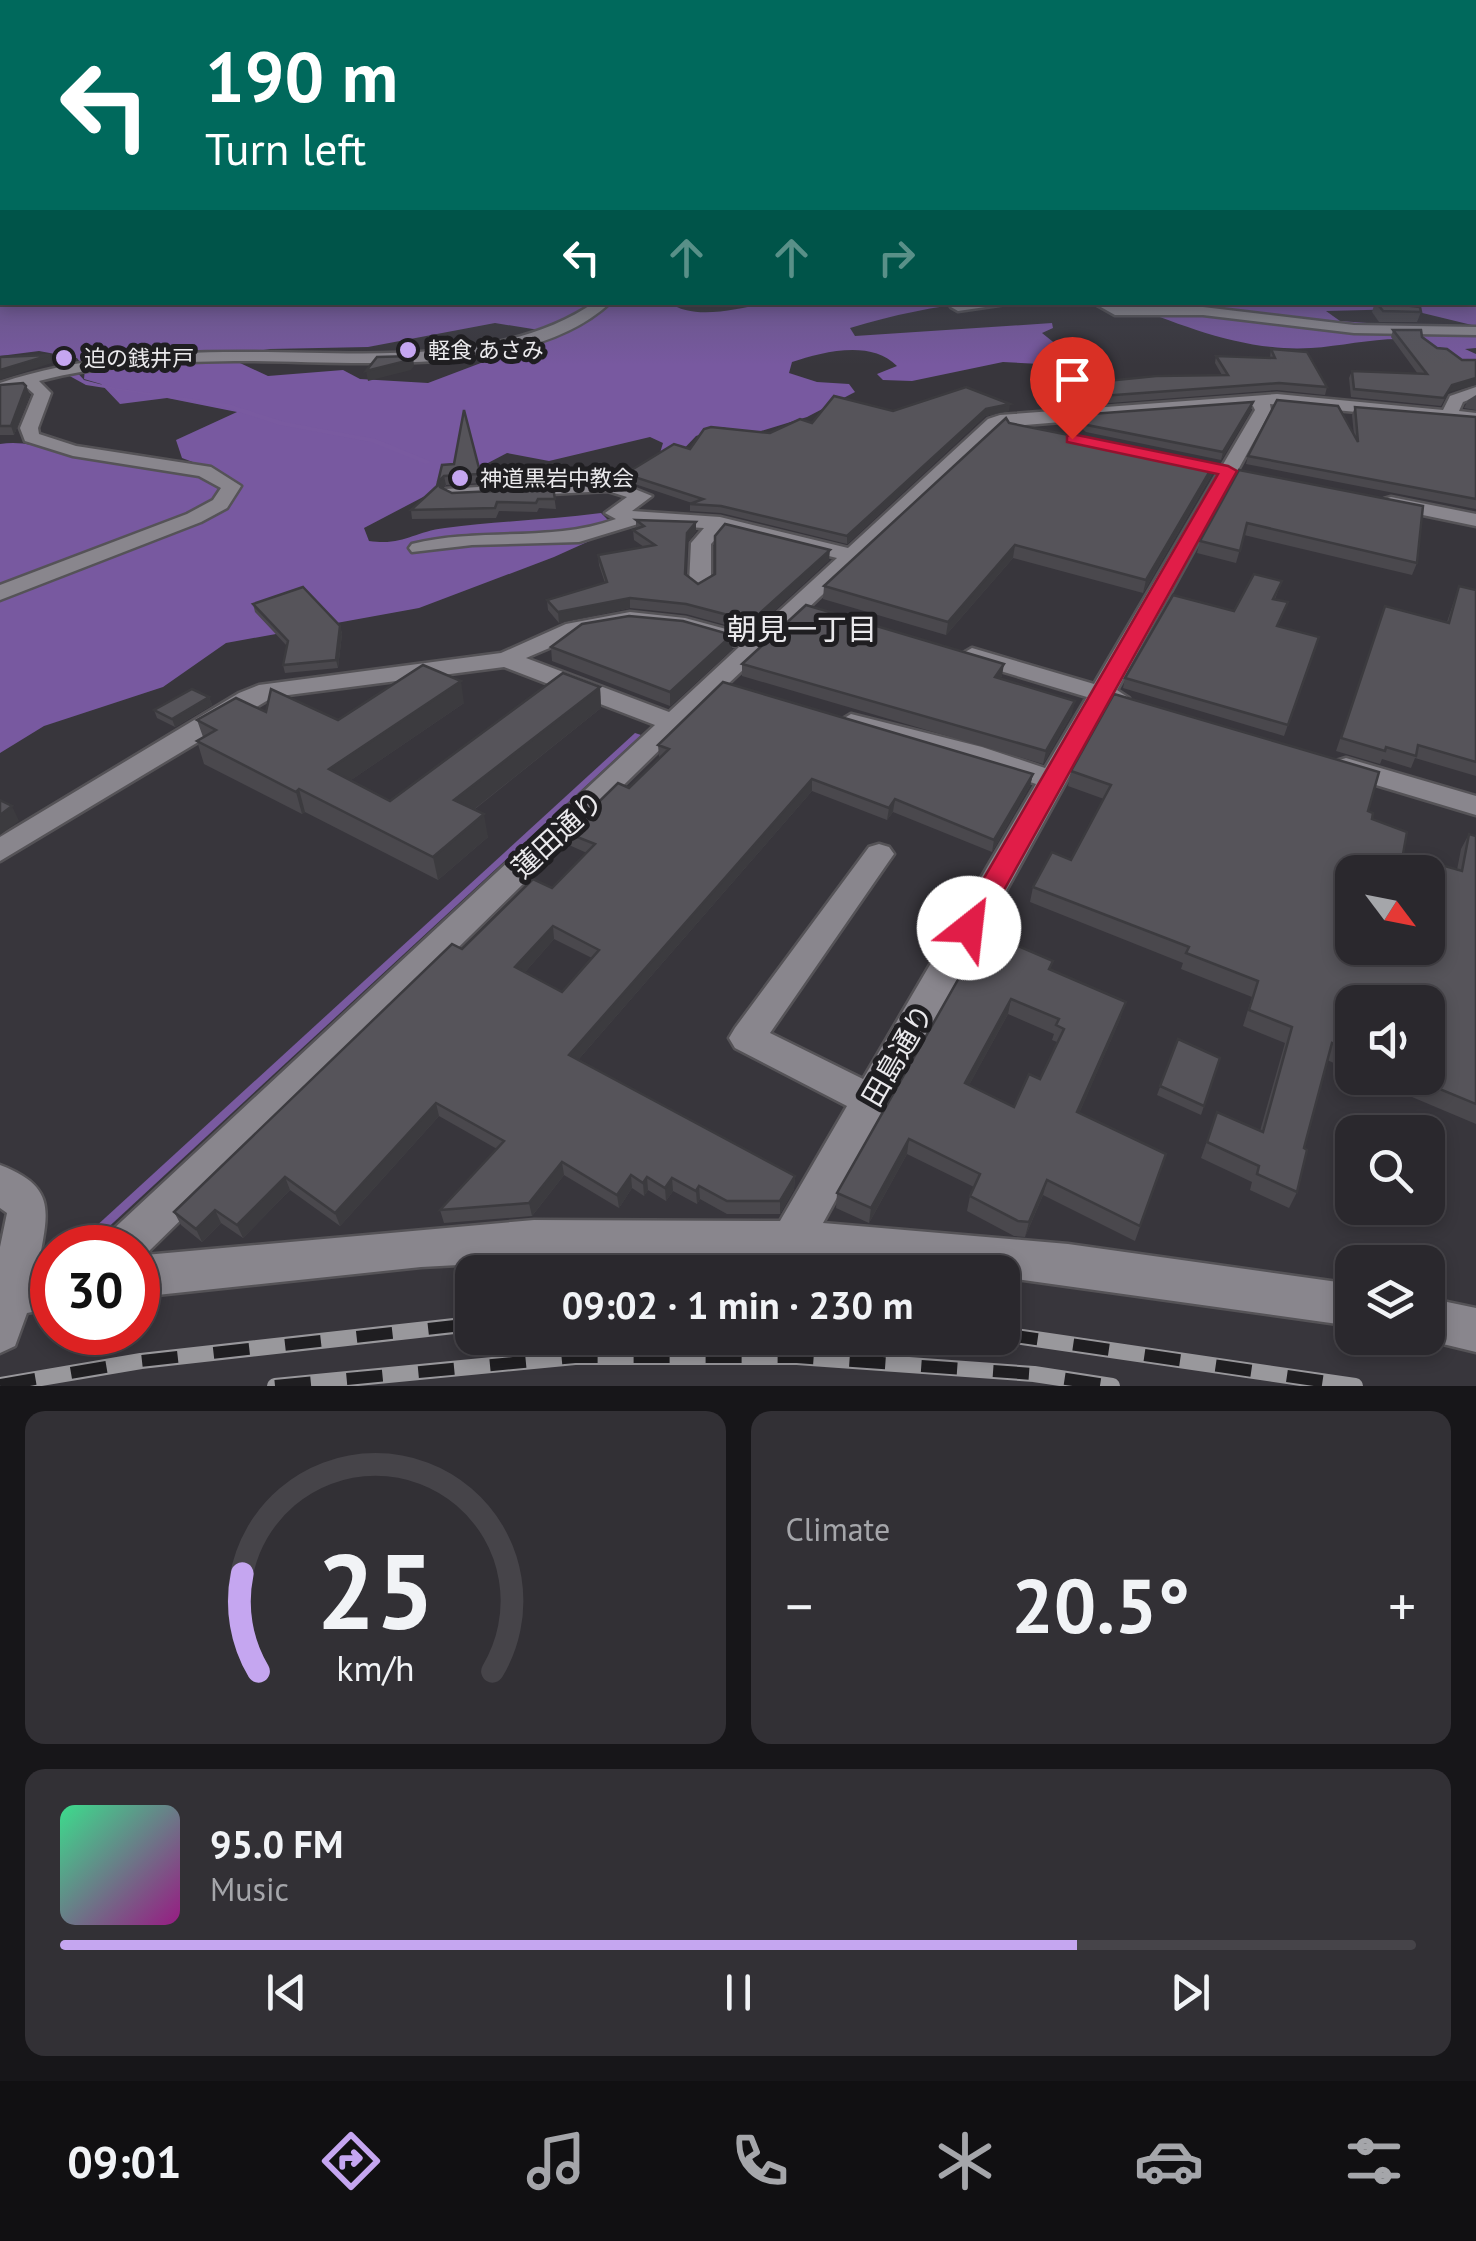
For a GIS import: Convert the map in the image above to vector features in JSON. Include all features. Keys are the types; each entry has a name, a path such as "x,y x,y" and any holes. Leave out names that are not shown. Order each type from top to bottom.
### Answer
{"street":[{"path":"0,388 58,369 140,361 461,353 568,327 601,305"},
{"path":"958,307 980,305"},
{"path":"1104,305 1115,311 1202,311 1354,329 1476,332"},
{"path":"0,593 194,518 220,504 231,492 227,480 204,471 74,451 31,437 29,428 43,393 26,379"},
{"path":"1450,415 1456,399 1476,392"},
{"path":"994,423 1022,417 1260,400 1314,400 1476,418"},
{"name":"田島通り","path":"792,1239 1263,410 1260,400"},
{"path":"994,423 1053,435"},
{"name":"蓮田通り","path":"147,1225 717,680 994,423"},
{"path":"453,493 610,486 642,496 615,513 634,519 720,523 852,555"},
{"path":"1362,498 1476,520"},
{"path":"418,548 471,539 546,540 606,530 634,519"},
{"path":"700,584 701,543 720,523"},
{"path":"800,603 838,614"},
{"path":"0,851 248,698 268,690 506,659 568,630 614,618 649,616 676,620 756,645"},
{"path":"951,648 1138,704"},
{"path":"506,659 673,722"},
{"path":"717,680 753,692"},
{"path":"825,715 973,753 1052,780"},
{"path":"1319,759 1476,806"},
{"path":"871,1100 747,1038 880,854"},
{"path":"0,1183 28,1206 16,1303"},
{"path":"160,1274 418,1246 589,1238 792,1239 1094,1266 1335,1302"},
{"path":"1445,1324 1476,1330"}],"shaded area":[{"path":"0,305 674,305 706,312 758,305 954,305 850,328 855,336 1052,323 1053,328 1042,333 1057,345 1050,358 1040,364 1003,362 912,381 883,380 877,374 897,366 874,353 832,352 792,362 789,373 817,382 849,384 855,392 807,417 751,434 722,427 696,436 677,456 660,453 663,443 650,437 549,461 507,453 364,528 369,541 391,542 434,530 601,513 610,522 596,538 554,557 419,608 226,643 163,687 44,726 0,753 0,444 34,445 138,467 217,471 182,458 176,440 237,412 167,398 120,404 101,384 84,379 85,369 77,358 39,351 0,356","holes":["495,323 539,330 542,340 428,383 360,379 343,370 268,376 225,356 270,349 368,347"]},
{"path":"1129,305 1476,305 1476,326 1406,309 1326,311 1340,321 1476,331 1476,348 1465,349 1476,354 1476,363 1404,339 1286,348 1238,342"},
{"path":"75,370 84,380 115,388 228,404 285,422 376,439 432,462 426,464 371,442 279,425 221,406 86,385 66,374"},
{"path":"635,733 641,735 111,1225 97,1225"}],"building":[{"path":"1378,305 1420,307 1421,312 1383,311"},
{"path":"1393,330 1421,330 1422,337 1437,348 1447,349 1462,360 1476,360 1476,378 1452,385 1444,398 1354,389 1352,371 1427,374"},
{"path":"1271,349 1307,352 1327,387 1279,383 1060,399 1047,387 1156,376 1228,375 1216,356 1275,358"},
{"path":"50,355 0,370 0,357"},
{"path":"413,356 410,360 366,371 377,357"},
{"path":"0,385 26,386 11,426 0,426"},
{"path":"966,387 1010,404 986,409 847,536 721,506 690,504 703,499 625,474 674,444 690,449 704,429 711,427 770,433 800,419 812,423 834,396 893,411"},
{"path":"1277,400 1338,406 1358,442 1355,407 1476,417 1476,499 1248,456"},
{"path":"1253,402 1223,452 1087,425 1077,415"},
{"path":"464,410 480,472 550,465 551,470 444,476 438,482 440,487 452,493 553,488 555,499 538,499 536,503 497,502 495,508 411,510 437,486 442,465 454,464"},
{"path":"1006,418 1009,423 1214,464 1146,580 1015,545 948,622 824,586"},
{"path":"1239,470 1423,506 1417,563 1247,523 1240,551 1200,541"},
{"path":"636,520 696,522 687,533 685,574 698,584 715,574 715,536 725,524 830,550 751,621 686,604 630,598 558,612 547,600 607,582 598,555 655,545 633,530 644,526"},
{"path":"1254,574 1282,581 1273,599 1288,602 1277,626 1319,637 1288,725 1125,678 1173,595 1234,611"},
{"path":"1459,586 1476,590 1476,762 1418,745 1416,756 1341,738 1385,606 1449,623"},
{"path":"303,587 340,626 336,660 283,665 288,641 253,604"},
{"path":"806,605 1004,664 995,677 1075,701 1046,751 742,664"},
{"path":"629,616 683,621 732,635 670,692 551,647 582,624"},
{"path":"423,665 461,681 329,769 390,801 563,673 600,687 454,800 484,814 433,857 197,741 216,730 197,720 236,698 266,712 271,689 338,720"},
{"path":"723,682 1033,774 994,840 895,799 889,808 812,779 569,1055 795,1176 780,1201 727,1201 699,1186 696,1191 672,1178 665,1188 647,1177 643,1183 631,1175 617,1195 562,1162 529,1203 440,1210 504,1141 436,1103 335,1213 285,1177 237,1225 215,1210 196,1229 174,1212 452,944 462,949 533,879 552,888 595,844 567,833 618,783 629,788 669,749 658,745","holes":["553,926 599,950 562,992 515,967"]},
{"path":"192,689 209,697 172,719 154,710"},
{"path":"1114,694 1379,772 1368,811 1373,813 1372,819 1407,832 1403,854 1406,855 1335,855 1335,965 1445,965 1445,866 1462,871 1469,834 1476,836 1476,1104 1445,1091 1445,985 1335,985 1335,1044 1332,1043 1304,1148 1307,1150 1297,1192 1257,1174 1259,1166 1207,1142 1217,1112 1263,1132 1292,1027 1249,1010 1258,981 1186,953 1189,947 1033,887 1052,852 1071,860 1111,785 1071,771"},
{"path":"0,800 12,806 0,815"},
{"path":"985,932 1053,961 1049,969 1126,1002 1077,1112 1166,1154 1140,1226 1047,1180 1029,1222 1018,1221 970,1196 980,1174 909,1139 871,1208 837,1193","holes":["1011,999 1059,1019 1056,1025 1064,1029 1040,1079 1029,1074 1014,1107 965,1083"]},
{"path":"1178,1039 1220,1058 1204,1106 1160,1086"}],"railway":[{"path":"0,1385 141,1361 455,1326"},
{"path":"1020,1337 1355,1386"},
{"path":"275,1386 575,1357 797,1357 1034,1374 1112,1386"}],"place":[{"name":"軽食 あさみ","path":"408,350"},
{"name":"迫の銭井戸","path":"64,358"},
{"name":"神道黒岩中教会","path":"460,478"}],"district":[{"name":"朝見一丁目","path":"802,628"}],"route":[{"path":"969,928 1228,471 1072,439"}]}
